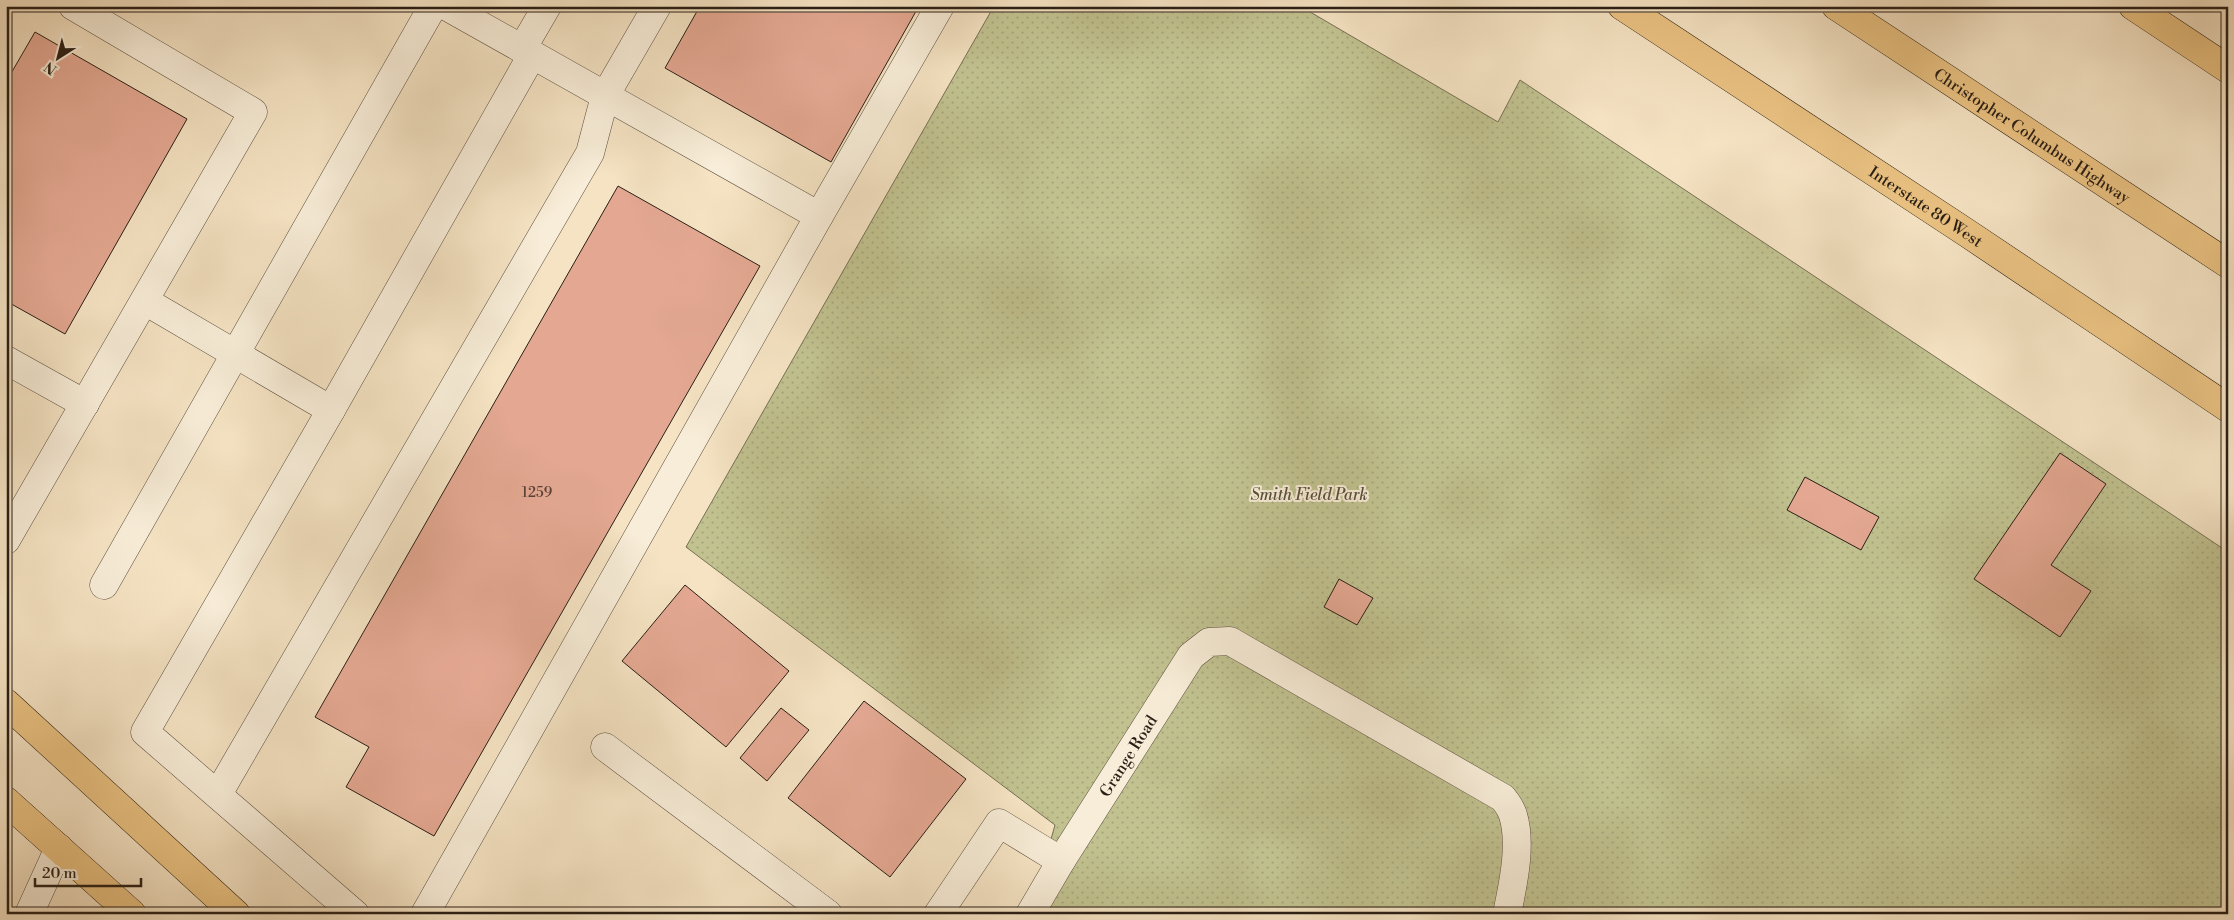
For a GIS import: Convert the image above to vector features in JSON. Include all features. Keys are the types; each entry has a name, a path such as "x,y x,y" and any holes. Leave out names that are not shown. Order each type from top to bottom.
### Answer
{"highway":[{"name":"Interstate 80 West","path":"1622,6 1967,233 2228,408"},
{"name":"Christopher Columbus Highway","path":"1836,6 2228,264"},
{"path":"2133,6 2228,69"},
{"path":"6,703 236,914"},
{"path":"6,801 132,914"}],"street":[{"path":"6,540 254,112 73,6"},
{"path":"355,914 145,732 331,410 527,52 547,6"},
{"path":"218,794 590,153 605,96 657,6"},
{"path":"426,914 819,216 940,6"},
{"path":"104,585 235,354 450,8 819,216"},
{"path":"145,300 331,410"},
{"path":"6,360 85,404"},
{"name":"Grange Road","path":"1030,914 1061,861 1191,656 1209,642 1230,641 1504,798 1513,813 1516,828 1515,858 1507,914"},
{"path":"605,747 828,914"},
{"path":"938,914 999,823 1061,861"},
{"path":"30,914 59,848"}],"green space":[{"name":"Smith Field Park","path":"994,6 1300,6 1498,122 1520,80 2228,552 2228,914 1030,914 1055,825 686,547"}],"building":[{"path":"700,6 919,6 831,162 665,68"},
{"path":"35,32 187,119 65,334 6,301 6,82"},
{"path":"618,186 760,266 434,836 346,787 369,747 315,717"},
{"path":"2060,453 2106,484 2051,565 2091,591 2060,637 1974,579"},
{"path":"1805,477 1879,517 1861,550 1787,510"},
{"path":"1339,579 1373,598 1357,625 1324,607"},
{"path":"685,585 789,671 726,747 622,661"},
{"path":"864,701 966,779 890,877 788,798"},
{"path":"781,708 809,730 767,781 740,758"}]}
